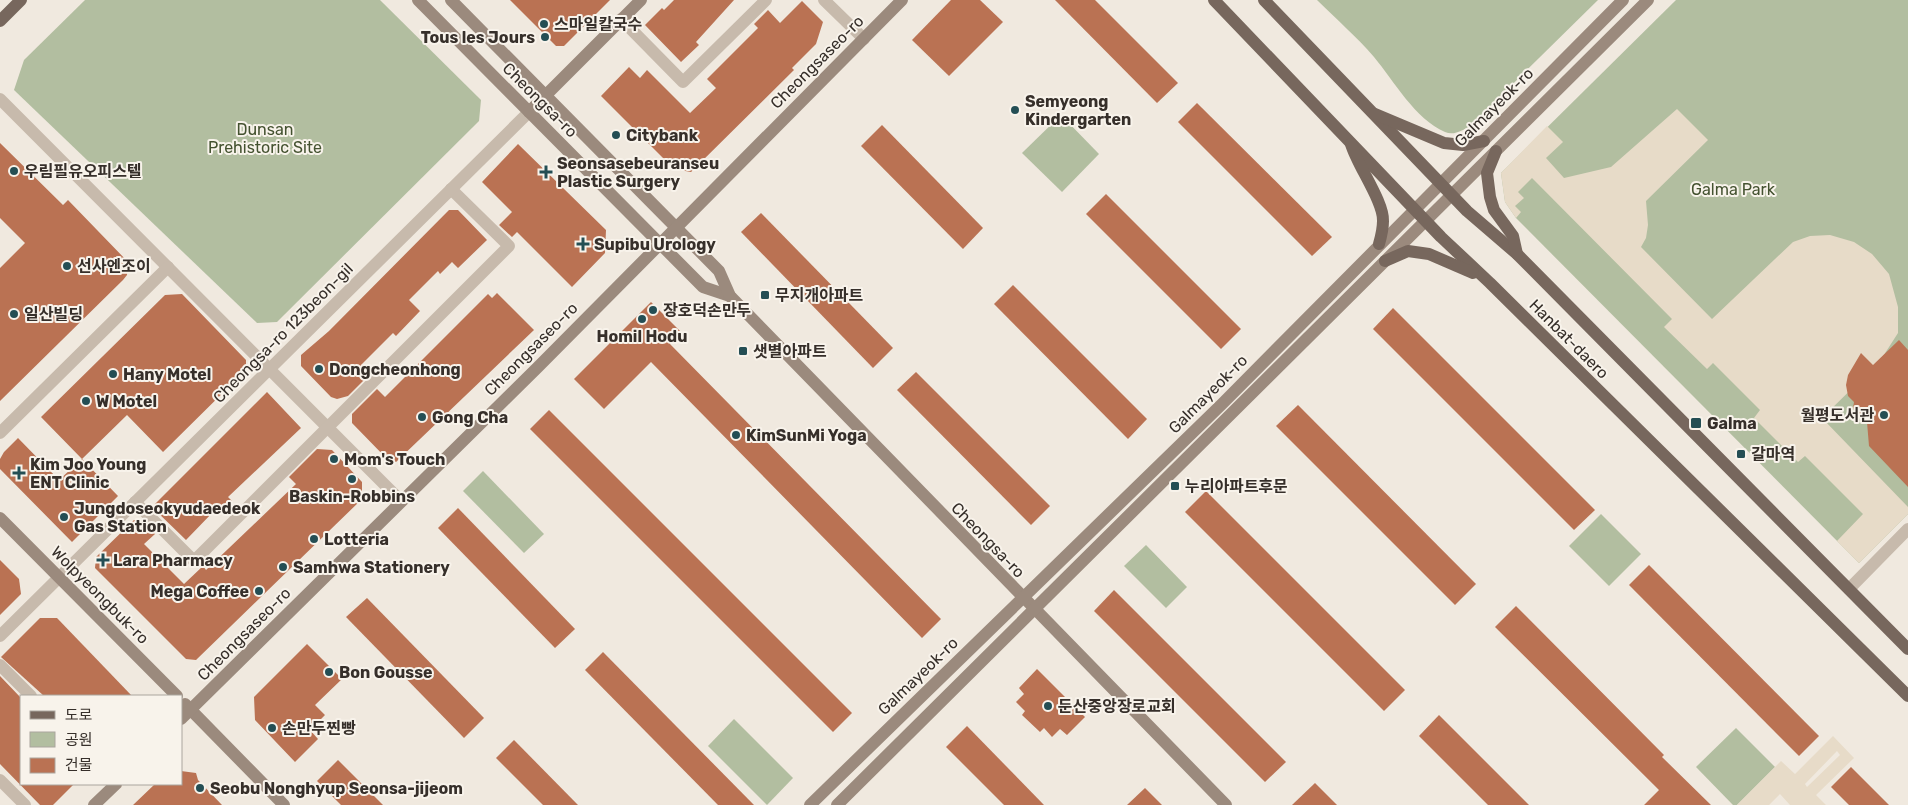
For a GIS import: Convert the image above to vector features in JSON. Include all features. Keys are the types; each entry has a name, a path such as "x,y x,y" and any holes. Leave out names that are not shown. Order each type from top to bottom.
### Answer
{"main road":[{"path":"0,21 21,0"},
{"name":"Hanbat-daero","path":"1209,0 1217,4 1425,221 1908,696"},
{"name":"Hanbat-daero","path":"1264,0 1440,184 1467,211 1517,254 1908,649"},
{"path":"1370,112 1444,143 1463,144 1484,140"},
{"path":"1349,140 1356,160 1384,219 1380,244"},
{"path":"1496,151 1487,173 1490,197 1494,210 1513,236 1517,254"},
{"path":"1385,262 1408,251 1429,254 1464,268 1490,283"}],"street":[{"name":"Cheongsa-ro","path":"418,0 703,287 730,296"},
{"name":"Cheongsa-ro","path":"451,0 719,272 730,296 1021,598 1226,805"},
{"path":"529,112 640,0"},
{"path":"621,19 683,82 766,0"},
{"path":"824,0 864,39"},
{"name":"Cheongsaseo-ro","path":"182,718 660,244 902,0"},
{"name":"Galmayeok-ro","path":"810,805 1222,404 1623,0"},
{"name":"Galmayeok-ro","path":"837,805 1648,0"},
{"path":"0,99 401,501"},
{"name":"Cheongsa-ro 123beon-gil","path":"0,636 529,112"},
{"path":"135,502 194,561 509,246 451,189"},
{"path":"0,433 168,267"},
{"name":"Wolpyeongbuk-ro","path":"0,518 176,695"},
{"path":"1849,589 1908,528"},
{"path":"0,665 30,695"},
{"path":"182,701 284,805"},
{"path":"0,780 25,805"},
{"path":"94,805 115,785"}],"green space":[{"name":"Dunsan Prehistoric Site","path":"85,0 380,0 481,100 479,121 277,322 257,323 14,90 24,60"},
{"path":"1317,0 1598,0 1470,126 1458,132 1448,133 1434,126 1415,109 1354,35"},
{"name":"Galma Park","path":"1676,0 1908,0 1908,514 1859,563 1516,218 1505,202 1501,173"},
{"path":"1061,115 1099,154 1062,192 1022,153"},
{"path":"483,471 544,534 524,553 463,491"},
{"path":"1601,514 1641,554 1609,586 1569,546"},
{"path":"1146,545 1187,587 1166,608 1124,566"},
{"path":"734,719 793,778 767,805 708,746"},
{"path":"1736,728 1775,767 1737,805 1733,805 1696,767"}],"shaded area":[{"path":"1677,109 1708,140 1646,201 1648,225 1646,238 1641,247 1712,319 1793,242 1810,236 1830,235 1854,242 1872,254 1889,274 1898,307 1898,333 1880,361 1822,418 1908,507 1908,514 1859,563 1837,541 1863,514 1805,456 1798,462 1754,418 1760,410 1713,363 1707,369 1664,327 1672,319 1532,178 1518,192 1524,198 1515,206 1521,212 1516,218 1505,202 1501,173 1547,126 1563,142 1546,158 1564,178 1611,167"},
{"path":"1833,736 1854,758 1816,795 1826,805 1790,805 1780,794 1769,805 1737,805 1781,761 1795,774","holes":["1837,751 1840,755 1807,787 1805,784"]}],"building":[{"path":"510,0 610,0 564,46 556,46"},
{"path":"674,0 734,0 696,42 699,45 681,62 645,25 662,8 664,10"},
{"path":"951,0 980,0 1003,22 949,76 912,40"},
{"path":"1055,0 1095,0 1178,83 1157,103"},
{"path":"802,1 823,22 816,44 792,68 794,70 691,172 674,169 601,96 629,67 640,78 647,70 690,113 716,88 707,79 758,28 754,24 768,10 780,23"},
{"path":"1197,103 1332,237 1312,256 1178,122"},
{"path":"882,125 983,228 963,249 861,146"},
{"path":"0,143 63,205 68,200 128,262 127,275 123,280 0,401 0,268 25,243 0,218"},
{"path":"518,144 606,230 605,253 572,287 517,232 512,237 499,225 512,212 482,182"},
{"path":"1106,194 1241,329 1221,349 1086,214"},
{"path":"449,210 458,210 487,240 458,268 452,262 440,274 438,271 409,300 420,311 396,336 393,333 361,365 364,368 360,372 366,378 348,396 337,399 331,397 301,366 301,355 329,331"},
{"path":"761,213 893,348 873,368 741,232"},
{"path":"1013,285 1147,419 1128,439 994,304"},
{"path":"497,293 534,330 396,462 389,461 352,423 352,414 377,389 385,397 488,294 492,298"},
{"path":"182,294 246,360 246,370 163,452 127,415 82,459 41,417 165,295"},
{"path":"651,302 681,332 670,344 941,619 922,638 651,362 604,409 574,379"},
{"path":"1393,308 1595,510 1574,530 1373,329"},
{"name":"월평도서관","path":"1899,340 1908,350 1908,487 1869,446 1867,422 1853,408 1854,402 1848,396 1846,385 1848,375 1861,353 1873,365"},
{"path":"916,372 1050,506 1031,525 897,390"},
{"path":"267,392 301,428 228,497 232,501 219,514 215,510 186,540 152,507"},
{"path":"1298,405 1476,584 1455,605 1276,426"},
{"path":"549,410 852,713 833,732 530,429"},
{"path":"18,438 59,480 82,459 118,496 72,542 0,469 0,459 4,452"},
{"path":"317,449 332,450 362,482 362,499 196,660 186,659 95,568 96,557 134,520 141,520 155,534 144,544 184,584 203,566 206,570 296,484 289,477"},
{"path":"1206,491 1405,690 1384,711 1185,512"},
{"path":"458,508 575,629 555,648 438,528"},
{"path":"0,560 19,579 21,594 0,615"},
{"path":"1649,565 1819,736 1799,756 1629,585"},
{"path":"1114,590 1286,762 1265,782 1094,611"},
{"path":"367,598 484,718 464,738 346,617"},
{"path":"1516,606 1711,805 1644,805 1659,790 1495,627"},
{"path":"40,618 57,618 131,695 43,695 1,657"},
{"path":"307,644 342,679 315,705 325,715 310,730 318,739 295,762 255,720 254,697"},
{"path":"603,652 754,805 718,805 585,670"},
{"name":"둔산중앙장로교회","path":"1037,669 1085,717 1067,735 1060,729 1052,737 1044,728 1040,732 1022,715 1025,711 1016,702 1024,694 1019,688"},
{"path":"0,676 20,697 20,784 0,764"},
{"path":"1439,715 1529,805 1488,805 1419,736"},
{"path":"967,726 1044,805 1004,805 946,747"},
{"path":"514,740 578,805 543,805 496,758"},
{"path":"338,760 383,805 341,805 317,781"},
{"path":"1851,767 1889,805 1849,805 1831,787"},
{"path":"182,771 196,773 198,780 222,805 133,805 154,785 182,785"},
{"path":"1315,783 1337,805 1292,805"},
{"path":"20,785 73,785 53,805 40,805"},
{"path":"1145,788 1162,805 1127,805"}],"place":[{"name":"스마일칼국수","path":"544,24"},
{"name":"Tous les Jours","path":"545,37"},
{"name":"Semyeong Kindergarten","path":"1015,110"},
{"name":"Citybank","path":"616,135"},
{"name":"우림필유오피스텔","path":"14,171"},
{"name":"Seonsasebeuranseu Plastic Surgery","path":"546,172"},
{"name":"Supibu Urology","path":"583,244"},
{"name":"선사엔조이","path":"67,266"},
{"name":"무지개아파트","path":"765,295"},
{"name":"장호덕손만두","path":"653,310"},
{"name":"일산빌딩","path":"14,314"},
{"name":"Homil Hodu","path":"642,319"},
{"name":"샛별아파트","path":"743,351"},
{"name":"Dongcheonhong","path":"319,369"},
{"name":"Hany Motel","path":"113,374"},
{"name":"W Motel","path":"86,401"},
{"name":"월평도서관","path":"1884,415"},
{"name":"Gong Cha","path":"422,417"},
{"name":"Galma","path":"1696,423"},
{"name":"KimSunMi Yoga","path":"736,435"},
{"name":"갈마역","path":"1741,454"},
{"name":"Mom's Touch","path":"334,459"},
{"name":"Kim Joo Young ENT Clinic","path":"19,473"},
{"name":"Baskin-Robbins","path":"352,479"},
{"name":"누리아파트후문","path":"1175,486"},
{"name":"Jungdoseokyudaedeok Gas Station","path":"64,517"},
{"name":"Lotteria","path":"314,539"},
{"name":"Lara Pharmacy","path":"103,560"},
{"name":"Samhwa Stationery","path":"283,567"},
{"name":"Mega Coffee","path":"259,591"},
{"name":"Bon Gousse","path":"329,672"},
{"name":"둔산중앙장로교회","path":"1048,706"},
{"name":"손만두찐빵","path":"272,728"},
{"name":"Seobu Nonghyup Seonsa-jijeom","path":"200,788"}]}
